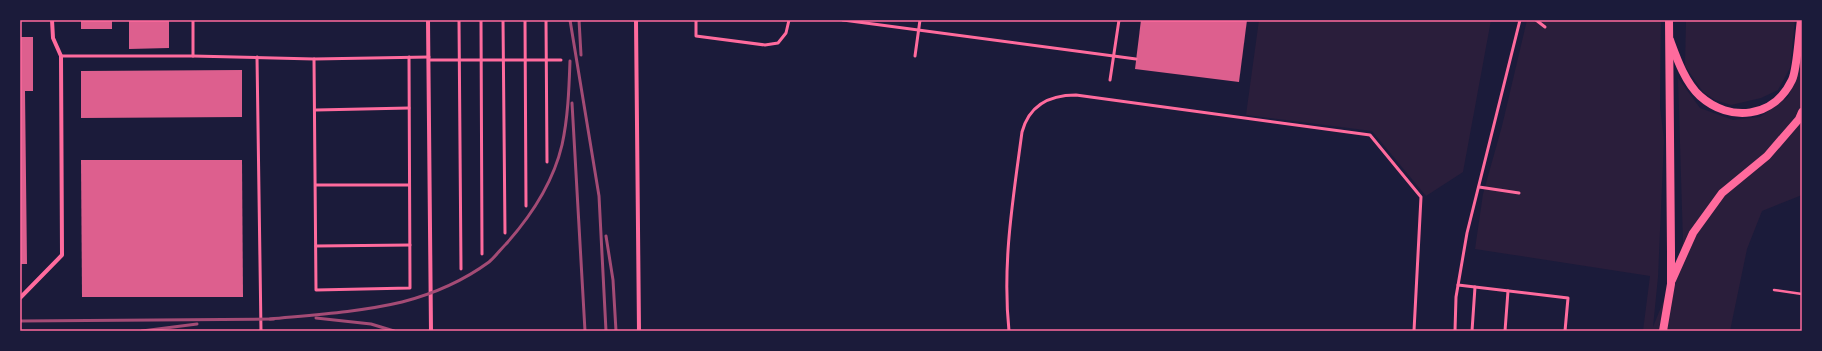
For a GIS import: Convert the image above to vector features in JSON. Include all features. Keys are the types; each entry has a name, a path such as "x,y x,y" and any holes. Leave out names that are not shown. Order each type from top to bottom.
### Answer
{"main road":[{"path":"1663,331 1671,284 1669,20"},
{"path":"1668,36 1682,71 1700,96 1726,113 1753,113 1776,103 1792,80 1801,20"},
{"path":"1671,284 1692,233 1722,193 1767,156 1799,119 1802,112"}],"street":[{"path":"20,298 62,255 61,56 52,38 52,20"},
{"path":"428,20 431,331"},
{"path":"636,20 639,331"}],"lane":[{"path":"193,20 193,56"},
{"path":"459,20 461,269"},
{"path":"481,20 482,254"},
{"path":"503,20 505,233"},
{"path":"525,20 526,206"},
{"path":"546,20 547,162"},
{"path":"696,20 696,36 765,45 778,43 786,33 789,20"},
{"path":"843,20 1136,59"},
{"path":"915,56 920,20"},
{"path":"1110,80 1118,20"},
{"path":"1455,331 1456,297 1467,233 1520,20"},
{"path":"1536,20 1545,27"},
{"path":"61,56 193,56 314,59 408,57 459,60 561,60"},
{"path":"257,57 261,331"},
{"path":"314,59 316,110 316,290 410,288 408,57"},
{"path":"1009,331 1007,268 1009,232 1022,132 1025,121 1039,104 1050,98 1064,95 1076,95 1370,135 1421,196 1414,331"},
{"path":"316,110 409,108"},
{"path":"316,184 410,185"},
{"path":"1479,186 1519,193"},
{"path":"316,246 410,245"},
{"path":"1458,285 1568,298 1565,331"},
{"path":"1472,331 1475,287"},
{"path":"1505,331 1508,291"}],"path":[{"path":"1774,290 1802,294"}],"shaded area":[{"path":"1259,20 1491,20 1463,172 1426,196 1372,131 1246,115"},
{"path":"1527,20 1661,20 1660,107 1664,140 1658,277 1653,327 1674,275 1683,242 1678,78 1700,108 1733,120 1760,117 1788,97 1802,58 1802,195 1762,211 1747,249 1730,331 1643,331 1650,276 1475,249 1483,194 1502,126"},
{"path":"1686,20 1795,20 1790,68 1778,90 1761,98 1731,105 1715,100 1703,92 1685,66"}],"building":[{"path":"81,20 112,20 112,29 81,29"},
{"path":"129,20 169,20 169,48 129,49"},
{"path":"1141,20 1247,20 1239,82 1135,69"},
{"path":"20,37 33,37 33,91 25,91 27,264 20,264"},
{"path":"242,70 242,117 81,118 81,71"},
{"path":"81,160 242,160 243,297 82,297"}],"railway":[{"path":"570,20 599,196 606,331"},
{"path":"579,20 581,55"},
{"path":"270,319 353,311 402,302 447,286 469,275 489,262 524,222 540,198 553,173 562,145 566,124 570,61"},
{"path":"572,103 585,331"},
{"path":"606,236 613,280 616,331"},
{"path":"316,318 371,324 394,331"},
{"path":"20,321 274,319"},
{"path":"142,331 197,324"}]}
